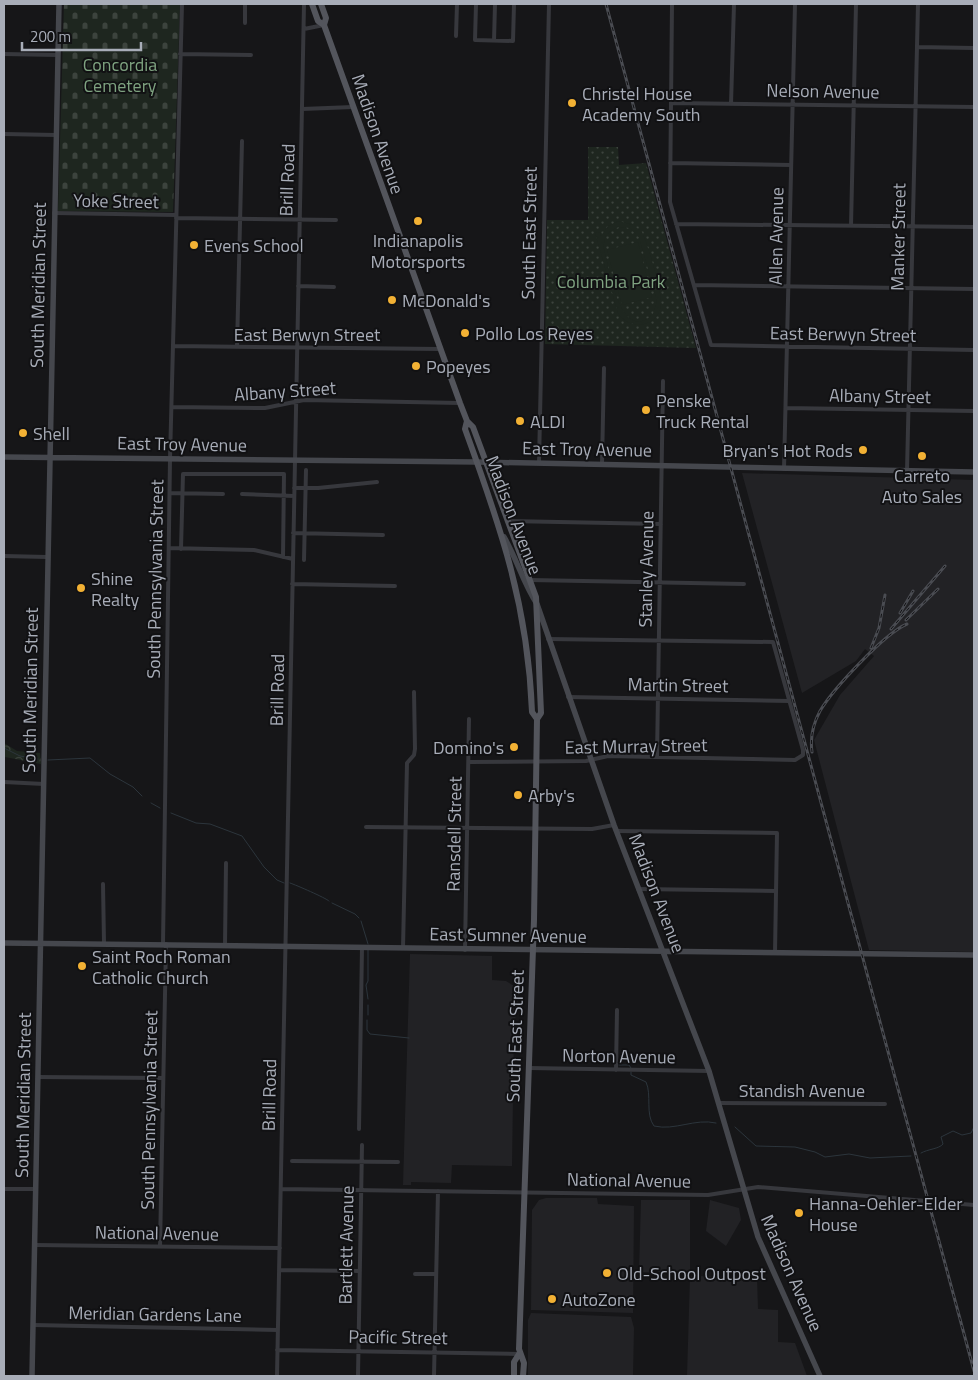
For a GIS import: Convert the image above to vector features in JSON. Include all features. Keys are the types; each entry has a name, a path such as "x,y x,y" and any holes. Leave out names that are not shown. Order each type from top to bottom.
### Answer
{"main road":[{"name":"South Meridian Street","path":"32,1376 59,4"},
{"name":"Madison Avenue","path":"312,4 318,21 324,25"},
{"name":"Madison Avenue","path":"321,4 326,18 324,25 440,349 467,422 473,426 534,590"},
{"name":"Madison Avenue","path":"467,422 465,429 504,537 514,554 527,589 537,604 568,697 638,889 709,1071 743,1189 762,1246 820,1376"},
{"name":"East Troy Avenue","path":"4,456 487,462 974,472"},
{"name":"South East Street","path":"504,537 522,616 532,712 537,719"},
{"name":"South East Street","path":"523,1376 524,1363 519,1354 523,1192 533,951 537,719 541,713 537,604 534,590"},
{"name":"East Sumner Avenue","path":"4,943 974,955"},
{"name":"South East Street","path":"514,1376 514,1362 519,1354"}],"street":[{"name":"South Pennsylvania Street","path":"160,1247 170,459 182,4"},
{"path":"245,4 245,23"},
{"name":"Brill Road","path":"276,1376 304,4"},
{"path":"456,36 457,4"},
{"path":"476,4 475,40 494,41 513,41 514,4"},
{"path":"494,41 495,4"},
{"name":"South East Street","path":"539,463 550,4"},
{"path":"672,4 670,202 694,285 974,289"},
{"path":"731,104 734,4"},
{"name":"Allen Avenue","path":"784,469 795,4"},
{"path":"851,226 856,4"},
{"name":"Manker Street","path":"907,471 918,4"},
{"path":"304,29 324,25"},
{"path":"917,47 974,48"},
{"path":"4,54 58,55"},
{"path":"180,54 251,55"},
{"name":"Nelson Avenue","path":"671,103 974,107"},
{"path":"302,109 353,107"},
{"path":"4,134 56,135"},
{"path":"237,347 242,141"},
{"path":"670,163 791,166"},
{"name":"Yoke Street","path":"54,213 240,220 336,220"},
{"path":"676,224 974,227"},
{"name":"East Berwyn Street","path":"694,285 711,345 974,350"},
{"path":"298,286 334,287"},
{"name":"East Berwyn Street","path":"173,346 440,349"},
{"path":"602,464 604,368"},
{"name":"Stanley Avenue","path":"657,757 663,381"},
{"name":"Albany Street","path":"172,407 265,408 304,400 460,403"},
{"name":"Albany Street","path":"786,408 974,411"},
{"path":"304,560 306,470"},
{"path":"181,549 183,474 284,474 283,556"},
{"path":"294,488 378,482"},
{"path":"170,493 223,494"},
{"path":"242,494 294,496"},
{"path":"508,521 661,524"},
{"path":"293,533 383,535"},
{"path":"169,548 254,550 293,559"},
{"path":"4,556 48,557"},
{"path":"530,580 744,584"},
{"path":"292,584 395,586"},
{"path":"548,639 773,642 789,701"},
{"path":"404,948 407,764 414,755 415,749 414,692"},
{"name":"Martin Street","path":"568,697 789,701"},
{"name":"East Murray Street","path":"470,762 591,760 608,756 795,760 802,757 803,750 789,701"},
{"name":"Ransdell Street","path":"465,950 470,762 469,719"},
{"path":"4,782 44,784"},
{"path":"366,827 616,828 777,833 774,953"},
{"path":"225,945 226,863"},
{"path":"103,884 104,943"},
{"path":"638,889 776,891"},
{"path":"360,1129 362,947"},
{"path":"616,1010 616,1070"},
{"name":"Norton Avenue","path":"529,1068 709,1071"},
{"path":"38,1076 163,1078"},
{"name":"Standish Avenue","path":"719,1104 884,1104"},
{"name":"Bartlett Avenue","path":"358,1376 362,1145"},
{"path":"292,1160 398,1162"},
{"name":"National Avenue","path":"281,1189 708,1195 765,1187 974,1205"},
{"path":"4,1189 36,1189"},
{"path":"434,1376 438,1190"},
{"name":"National Avenue","path":"35,1245 280,1248"},
{"path":"279,1270 360,1272"},
{"path":"416,1274 436,1274"},
{"name":"Meridian Gardens Lane","path":"33,1325 278,1330"},
{"name":"Pacific Street","path":"277,1350 519,1354"}],"shaded area":[{"path":"742,473 974,480 974,952 869,950 814,740 840,695 874,656 865,649 856,661 802,693"},
{"path":"410,954 492,956 492,980 506,981 520,990 514,1027 512,1166 452,1165 451,1183 411,1182 411,1185 403,1185"},
{"path":"546,1198 597,1198 598,1204 634,1206 633,1313 531,1310 532,1210 539,1200"},
{"path":"641,1200 690,1200 690,1273 639,1272"},
{"path":"710,1200 739,1208 741,1220 726,1246 706,1231"},
{"path":"690,1276 757,1277 758,1309 778,1310 778,1342 795,1343 807,1376 687,1376"},
{"path":"531,1313 631,1317 634,1328 633,1376 528,1376 528,1320"}],"green space":[{"name":"Concordia Cemetery","path":"64,4 180,4 173,212 58,211"},
{"name":"Columbia Park","path":"588,147 618,147 619,165 646,163 696,348 545,344 547,220 588,220"},
{"path":"619,221 633,225 642,232 648,247 661,298 659,312 649,322 643,324 629,323 618,313 595,233 600,232 601,236 608,226","holes":["619,227 630,228 639,237 657,301 653,314 642,321 632,320 624,312 613,286 604,249 604,241 609,232"]},
{"path":"638,242 652,297 622,305 607,250"},
{"path":"4,743 17,751 40,753 41,764 5,757"}],"waterway":[{"path":"4,748 20,756 38,759"},
{"path":"48,760 90,758 110,774 133,787 142,796"},
{"path":"151,803 160,808"},
{"path":"171,813 196,823 210,824 242,836 264,867 277,880 284,883"},
{"path":"290,883 329,901"},
{"path":"332,903 355,914 359,918"},
{"path":"361,921 368,944"},
{"path":"368,950 368,981 366,985 368,999"},
{"path":"368,1005 368,1015"},
{"path":"367,1020 367,1030 370,1034 409,1038"},
{"path":"585,1055 603,1063"},
{"path":"619,1065 629,1065 631,1068"},
{"path":"631,1072 631,1075 646,1082 649,1093 650,1116 654,1126 670,1127 700,1122 716,1123"},
{"path":"735,1127 756,1146 795,1147 815,1152 825,1157 849,1154 870,1158 911,1156"},
{"path":"921,1153 941,1146 943,1144 941,1137 953,1131 962,1135 971,1133 974,1127"}],"railway":[{"path":"606,4 974,1371"},
{"path":"891,629 945,566"},
{"path":"906,620 938,589"},
{"path":"900,613 913,591"},
{"path":"871,648 879,628 885,595"},
{"path":"812,752 811,742 814,726 820,711 827,701 847,676 873,650 897,629 907,624"}],"place":[{"name":"Christel House Academy South","path":"572,103"},
{"name":"Indianapolis Motorsports","path":"418,221"},
{"name":"Evens School","path":"194,245"},
{"name":"McDonald's","path":"392,300"},
{"name":"Pollo Los Reyes","path":"465,333"},
{"name":"Popeyes","path":"416,366"},
{"name":"Penske Truck Rental","path":"646,410"},
{"name":"ALDI","path":"520,421"},
{"name":"Shell","path":"23,433"},
{"name":"Bryan's Hot Rods","path":"863,450"},
{"name":"Carreto Auto Sales","path":"922,456"},
{"name":"Shine Realty","path":"81,588"},
{"name":"Domino's","path":"514,747"},
{"name":"Arby's","path":"518,795"},
{"name":"Saint Roch Roman Catholic Church","path":"82,966"},
{"name":"Hanna-Oehler-Elder House","path":"799,1213"},
{"name":"Old-School Outpost","path":"607,1273"},
{"name":"AutoZone","path":"552,1299"}]}
